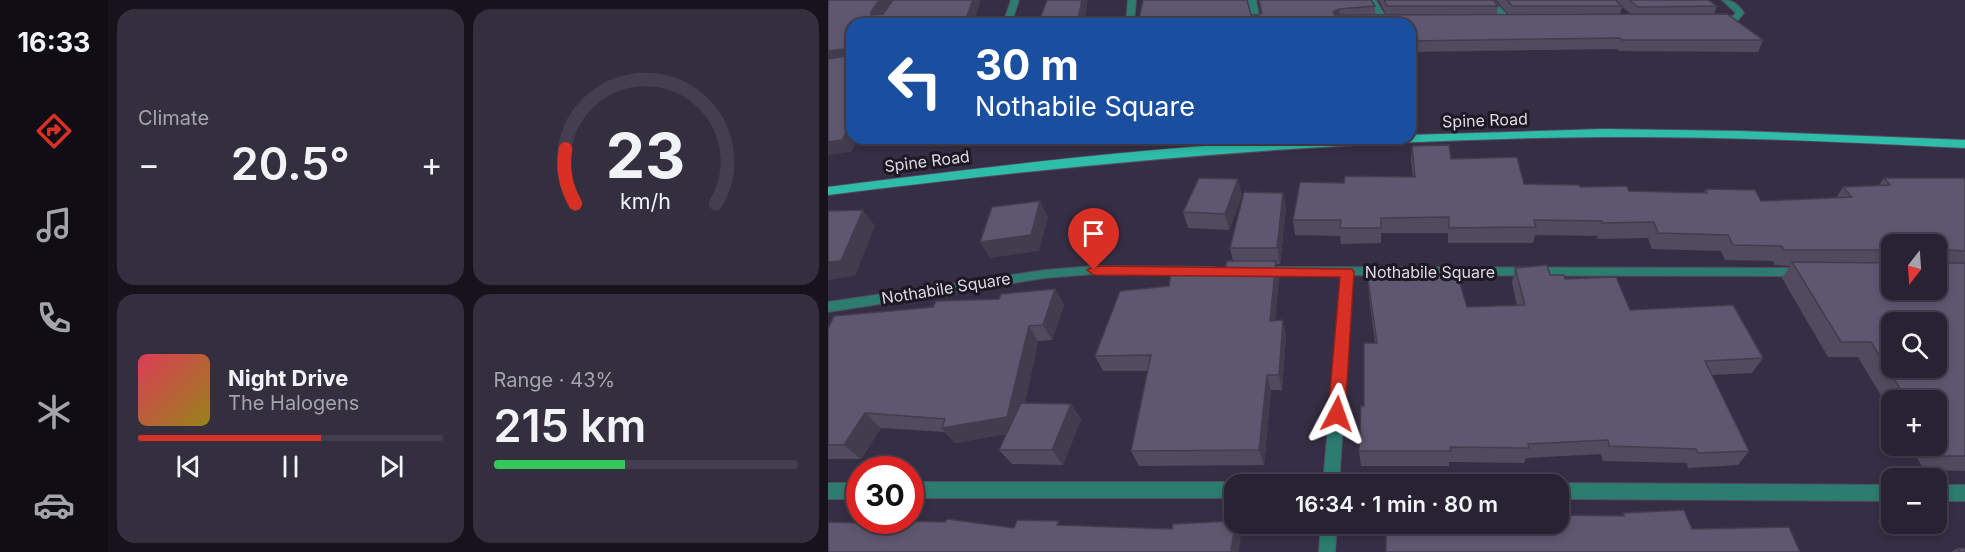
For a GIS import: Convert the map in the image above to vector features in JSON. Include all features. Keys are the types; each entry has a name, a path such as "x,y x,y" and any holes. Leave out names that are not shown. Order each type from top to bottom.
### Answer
{"main road":[{"name":"Spine Road","path":"1416,139 1605,133 1763,135 1965,144"},
{"name":"Spine Road","path":"828,191 983,171 1298,144"}],"street":[{"path":"1008,18 1015,0"},
{"path":"1130,18 1132,0"},
{"path":"1252,0 1256,18"},
{"path":"1372,0 1382,18"},
{"path":"1489,0 1508,21"},
{"path":"1709,22 1730,20 1740,13 1726,0"},
{"path":"1497,22 1519,21"},
{"name":"Nothabile Square","path":"828,307 1045,274 1094,270 1810,272"},
{"path":"1332,474 1347,272"},
{"path":"828,490 846,490"},
{"path":"924,490 1224,490"},
{"path":"1569,491 1881,493"},
{"path":"1947,493 1965,493"},
{"path":"1326,552 1328,534"}],"building":[{"path":"828,0 879,0 871,15 883,14 893,0 973,0 966,18 846,18 846,50 828,51"},
{"path":"1047,0 1082,0 1078,18 1040,18"},
{"path":"1143,0 1247,0 1251,15 1259,15 1262,13 1259,0 1371,0 1375,6 1339,9 1333,12 1335,15 1727,14 1763,40 1622,40 1620,38 1416,41 1416,18 1139,18"},
{"path":"1384,0 1493,0 1498,6 1387,6"},
{"path":"1507,0 1615,0 1622,6 1512,6"},
{"path":"1629,0 1708,0 1717,6 1638,7"},
{"path":"846,56 846,133 842,140 828,142 828,59"},
{"path":"1449,145 1451,159 1517,157 1524,184 1579,185 1580,187 1627,186 1629,191 1707,193 1706,189 1755,190 1761,201 1852,197 1843,187 1890,185 1884,178 1965,178 1965,251 1949,250 1947,260 1947,234 1881,234 1881,250 1784,250 1782,246 1733,245 1728,235 1658,233 1654,222 1602,223 1602,221 1534,220 1536,227 1449,228 1449,217 1381,218 1381,228 1340,228 1341,220 1293,220 1300,182 1344,183 1345,176 1415,177 1412,146"},
{"path":"1199,178 1238,179 1225,214 1183,212"},
{"path":"1244,192 1283,193 1277,248 1230,248"},
{"path":"1040,201 1031,235 980,242 992,207"},
{"path":"863,210 841,261 828,262 828,211"},
{"path":"1947,260 1949,263 1965,263 1965,456 1947,456 1947,390 1901,390 1893,378 1947,378 1947,312 1881,312 1881,358 1871,342 1841,342 1792,262 1881,263 1881,300 1947,300"},
{"path":"1227,261 1276,261 1270,321 1283,320 1279,375 1267,375 1259,450 1131,451 1151,355 1095,356 1120,291 1169,286 1171,273 1225,269"},
{"path":"1547,265 1550,275 1564,275 1565,279 1616,277 1630,310 1733,305 1763,358 1705,361 1749,451 1698,453 1696,449 1609,446 1608,440 1528,444 1529,448 1450,447 1451,451 1359,451 1361,406 1364,406 1364,343 1377,343 1368,280 1457,273 1467,307 1525,305 1515,268"},
{"path":"1055,289 1043,325 1029,326 1007,417 942,428 945,419 865,413 844,445 828,445 828,329 834,316 933,307 936,301 999,299 1001,294"},
{"path":"1021,403 1071,404 1052,450 999,450"},
{"path":"1684,510 1692,529 1789,527 1800,552 1386,552 1386,534 1569,534 1569,515 1624,516 1623,513"},
{"path":"947,519 1014,528 1017,520 1059,521 1057,525 1172,529 1173,524 1224,521 1224,534 1234,534 1231,552 828,552 828,522 846,522 846,534 924,534 924,521 945,522"},
{"path":"1958,548 1965,548 1965,552 1960,552"}],"route":[{"path":"1094,270 1347,272 1337,414"}]}
